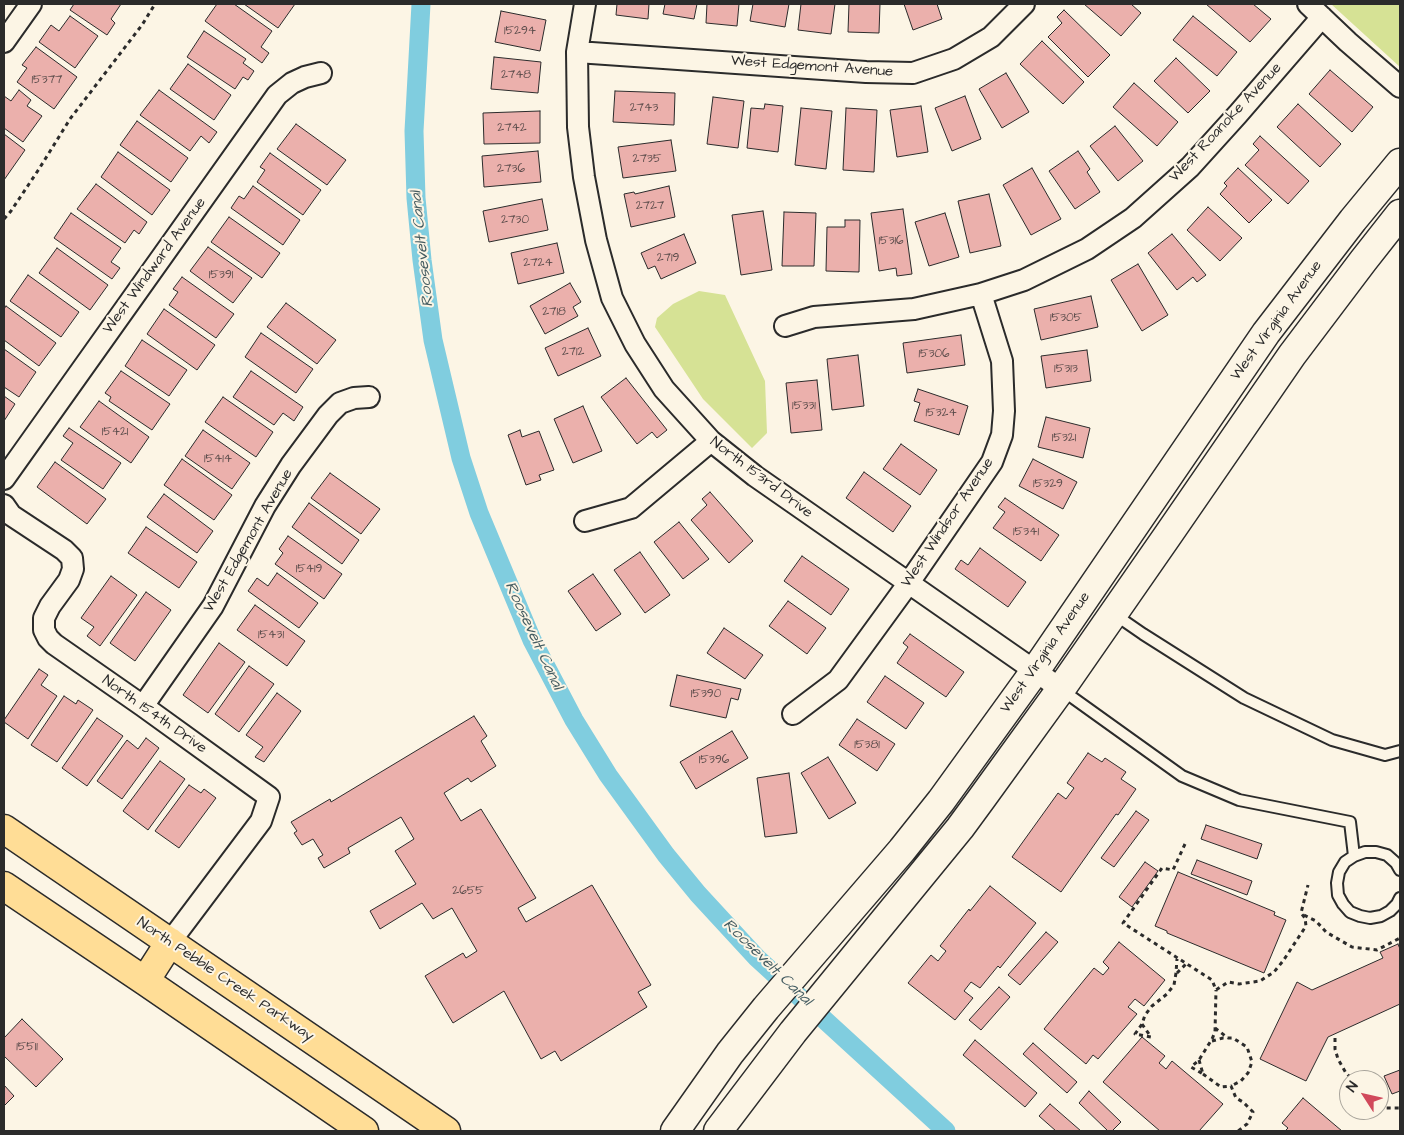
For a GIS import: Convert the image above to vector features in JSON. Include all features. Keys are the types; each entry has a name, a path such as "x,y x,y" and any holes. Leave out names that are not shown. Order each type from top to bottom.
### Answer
{"main road":[{"name":"West Virginia Avenue","path":"675,1131 730,1053 766,1008 902,850 935,808 1035,671 1266,333 1400,162"},
{"path":"718,1131 793,1032 960,828 1061,689 1292,355 1363,260 1399,217"},
{"name":"North Pebble Creek Parkway","path":"4,829 446,1131"},
{"path":"4,886 364,1131"},
{"path":"145,981 170,942"}],"street":[{"path":"4,42 32,4"},
{"path":"577,52 585,4"},
{"name":"West Edgemont Avenue","path":"577,52 866,72 913,73 954,59 991,37 1024,4"},
{"path":"1315,10 1400,87"},
{"name":"West Roanoke Avenue","path":"785,326 814,318 914,309 981,294 1024,280 1079,252 1132,218 1190,167 1238,114 1315,10"},
{"name":"North 153rd Drive","path":"577,52 578,126 584,177 596,240 612,298 636,344 664,389 711,441 755,476 1061,689"},
{"name":"West Windward Avenue","path":"4,479 277,95 292,83 321,73"},
{"name":"West Windsor Avenue","path":"793,714 838,680 908,584 992,462 1002,435 1004,412 1002,361 981,294"},
{"name":"West Edgemont Avenue","path":"144,706 213,606 265,506 328,415 340,403 354,398 369,397"},
{"path":"585,521 631,508 711,441"},
{"name":"North 154th Drive","path":"4,505 11,515 64,550 72,558 73,569 69,580 50,606 44,618 44,630 48,638 269,797 261,821 170,942"}],"lane":[{"path":"1113,613 1244,698 1332,740 1385,755 1400,752"},
{"path":"1061,689 1182,776 1239,800 1350,822 1354,856"},
{"path":"1400,870 1396,863 1387,855 1365,852 1354,856 1346,862 1339,872 1337,883 1338,895 1343,904 1350,912 1360,916 1370,918 1381,916 1390,911 1400,898"}],"path":[{"path":"4,219 39,169 70,119 142,25 155,4"},
{"path":"1185,844 1173,870 1162,868 1123,923 1212,980 1216,990 1215,1032 1199,1060 1191,1067 1221,1087 1231,1086 1241,1081 1248,1074 1252,1062 1247,1047 1233,1038 1211,1041"},
{"path":"1301,913 1308,884"},
{"path":"1301,913 1316,922 1326,932 1352,947 1377,950 1400,938"},
{"path":"1301,913 1305,918 1306,926"},
{"path":"1216,990 1228,982 1239,984 1260,981 1274,972 1306,926 1316,922"},
{"path":"1142,1024 1150,1037 1136,1034 1145,1015 1174,985 1177,959"},
{"path":"1176,973 1186,964"},
{"path":"1215,1028 1228,1038"},
{"path":"1335,1038 1338,1060 1344,1070"},
{"path":"1199,1060 1203,1074"},
{"path":"1231,1086 1236,1098 1254,1112 1247,1124 1238,1131"}],"green space":[{"path":"1331,4 1400,4 1400,67"},
{"path":"699,291 725,295 765,381 767,433 752,448 703,399 655,327 657,318 673,304"}],"building":[{"path":"74,4 121,4 111,19 115,23 107,35 70,10"},
{"path":"217,4 234,4 272,31 261,47 269,53 262,63 205,21"},
{"path":"244,4 295,4 278,28"},
{"path":"617,4 649,4 648,19 616,15"},
{"path":"665,4 697,4 694,19 663,14"},
{"path":"707,4 739,4 737,26 706,23"},
{"path":"753,4 789,4 785,27 750,21"},
{"path":"801,4 835,4 831,34 798,30"},
{"path":"849,4 880,4 879,33 848,32"},
{"path":"904,4 937,4 942,19 913,30"},
{"path":"1084,4 1131,4 1141,13 1121,36"},
{"path":"1206,4 1253,4 1271,19 1250,42"},
{"path":"1064,10 1110,55 1088,77 1048,37 1062,23 1057,17"},
{"path":"501,11 546,20 540,51 495,42"},
{"path":"70,16 98,36 75,68 39,42 51,25 59,31"},
{"path":"1193,16 1237,52 1217,76 1173,40"},
{"path":"204,31 246,59 243,63 254,71 248,80 243,77 235,89 187,57"},
{"path":"1042,41 1084,82 1063,104 1020,64"},
{"path":"36,47 77,77 54,109 17,82 27,68 22,65"},
{"path":"494,57 541,62 538,93 491,89"},
{"path":"1176,58 1210,91 1188,113 1154,81"},
{"path":"188,64 231,95 214,120 170,89"},
{"path":"1330,70 1373,107 1352,132 1309,94"},
{"path":"1006,73 1029,112 1002,128 979,89"},
{"path":"1134,83 1178,122 1157,146 1113,107"},
{"path":"19,90 31,100 27,106 42,116 23,142 4,128 4,96 11,101"},
{"path":"159,90 217,132 209,143 201,136 190,151 140,115"},
{"path":"615,91 675,93 674,125 613,122"},
{"path":"965,96 981,139 952,151 935,108"},
{"path":"713,97 744,101 738,148 707,144"},
{"path":"765,104 783,106 778,152 747,148 751,108 764,109"},
{"path":"1298,104 1341,144 1320,167 1277,127"},
{"path":"921,106 928,152 897,157 890,110"},
{"path":"801,108 832,111 826,169 795,165"},
{"path":"846,108 877,110 874,172 843,170"},
{"path":"540,111 540,143 484,144 483,113"},
{"path":"137,121 188,158 171,182 120,145"},
{"path":"296,124 346,160 327,185 277,149"},
{"path":"1115,126 1143,161 1118,181 1090,146"},
{"path":"4,134 25,150 4,180"},
{"path":"1260,136 1309,181 1288,204 1245,165 1259,150 1253,144"},
{"path":"671,140 676,171 623,178 618,147"},
{"path":"538,151 541,182 484,187 482,156"},
{"path":"1078,151 1090,169 1087,172 1100,192 1075,209 1049,171"},
{"path":"118,152 170,190 152,215 101,177"},
{"path":"270,153 321,190 303,215 257,182 265,170 260,167"},
{"path":"1032,168 1061,219 1031,235 1003,185"},
{"path":"1238,168 1272,200 1249,223 1220,194 1227,186 1224,183"},
{"path":"96,184 147,222 139,234 134,230 125,243 77,209"},
{"path":"253,186 300,220 283,245 231,208 239,196 244,199"},
{"path":"669,186 675,217 631,227 624,194 634,192 635,194"},
{"path":"989,194 1001,246 970,253 958,201"},
{"path":"542,199 548,230 489,242 483,211"},
{"path":"1208,207 1242,238 1220,261 1187,230"},
{"path":"903,209 912,274 897,276 896,268 879,271 871,213"},
{"path":"763,211 772,270 741,275 732,215"},
{"path":"784,212 816,213 814,266 782,266"},
{"path":"71,213 121,248 111,262 120,268 112,279 54,238"},
{"path":"945,213 959,257 929,266 915,222"},
{"path":"229,217 280,253 262,278 211,242"},
{"path":"845,220 860,220 859,272 826,271 827,227 845,227"},
{"path":"684,234 696,263 661,279 655,266 648,269 641,253"},
{"path":"1172,234 1206,275 1197,282 1193,277 1177,290 1148,253"},
{"path":"557,243 564,273 518,284 511,253"},
{"path":"208,247 252,278 233,303 190,271"},
{"path":"57,248 108,285 90,310 39,273"},
{"path":"1138,264 1168,315 1142,331 1111,280"},
{"path":"28,275 79,312 61,337 10,301"},
{"path":"182,277 234,314 216,338 169,305 178,292 173,289"},
{"path":"570,283 581,302 573,307 578,316 545,334 530,306"},
{"path":"1091,296 1098,327 1041,340 1034,309"},
{"path":"286,303 336,340 317,364 267,327"},
{"path":"6,306 56,343 39,366 4,340 4,309"},
{"path":"164,309 215,345 197,370 147,334"},
{"path":"588,328 601,356 558,376 545,348"},
{"path":"261,333 313,369 296,393 245,357"},
{"path":"961,335 965,365 907,373 903,343"},
{"path":"142,340 187,370 169,396 125,366"},
{"path":"4,349 36,372 19,397 4,387"},
{"path":"1087,350 1091,381 1046,388 1041,356"},
{"path":"858,355 864,406 832,410 827,359"},
{"path":"121,371 170,404 152,430 109,401 111,397 105,393"},
{"path":"251,371 303,407 294,421 283,413 274,425 233,397"},
{"path":"626,378 667,430 657,438 652,432 637,444 601,397"},
{"path":"817,380 822,430 791,433 786,383"},
{"path":"918,389 968,406 959,435 914,421 920,403 914,401"},
{"path":"4,396 15,404 4,421"},
{"path":"223,397 273,432 256,457 205,422"},
{"path":"99,401 149,437 131,463 80,427"},
{"path":"583,406 602,451 573,463 554,419"},
{"path":"1046,417 1090,428 1083,458 1038,447"},
{"path":"69,428 121,463 103,489 61,460 73,443 63,436"},
{"path":"203,430 250,463 232,489 185,456"},
{"path":"520,430 522,437 539,431 554,470 539,475 541,480 526,485 508,435"},
{"path":"901,444 937,470 920,495 883,469"},
{"path":"182,459 232,495 214,520 164,485"},
{"path":"1033,459 1077,482 1063,509 1019,486"},
{"path":"55,462 106,499 87,524 37,487"},
{"path":"864,472 911,506 893,532 846,498"},
{"path":"330,473 380,509 361,534 311,498"},
{"path":"710,492 753,541 729,563 691,520 707,505 702,499"},
{"path":"164,494 213,531 197,553 147,517"},
{"path":"1005,498 1059,535 1041,561 993,528 1005,512 998,507"},
{"path":"309,503 359,540 342,564 292,527"},
{"path":"679,522 709,559 683,579 654,542"},
{"path":"146,527 197,562 179,588 128,553"},
{"path":"288,536 342,574 324,599 275,564 283,553 279,549"},
{"path":"980,548 1026,582 1008,607 955,569 961,560 968,565"},
{"path":"640,552 670,595 645,613 614,570"},
{"path":"802,556 849,589 831,615 784,581"},
{"path":"277,573 318,603 299,628 248,591 257,578 268,586"},
{"path":"593,574 621,614 596,631 568,591"},
{"path":"111,576 137,595 100,646 87,636 94,627 81,618"},
{"path":"146,592 171,610 135,661 110,643"},
{"path":"788,601 826,628 807,654 769,626"},
{"path":"255,605 305,641 287,666 237,630"},
{"path":"724,628 763,655 745,679 707,653"},
{"path":"910,634 964,672 946,697 897,663 908,647 903,643"},
{"path":"219,643 245,662 208,713 183,695"},
{"path":"249,666 274,684 239,732 215,714"},
{"path":"39,669 48,675 41,685 57,696 28,739 4,722 4,720"},
{"path":"677,675 741,689 738,700 731,698 726,718 670,706"},
{"path":"885,676 924,703 906,729 867,702"},
{"path":"277,693 301,711 264,762 255,757 263,747 246,735"},
{"path":"64,696 76,704 78,700 93,710 57,762 31,745"},
{"path":"474,716 487,736 481,741 496,766 471,782 468,778 444,793 461,821 481,809 536,898 518,908 526,922 592,885 651,985 638,992 647,1007 561,1061 555,1051 541,1059 504,991 453,1023 425,976 463,953 466,958 477,951 452,908 433,919 422,903 380,929 370,911 416,884 395,851 414,839 401,817 348,848 350,853 324,868 318,858 323,855 313,839 302,845 294,833 297,831 291,822 330,799 331,802"},
{"path":"97,718 123,736 87,786 62,768"},
{"path":"857,719 895,744 877,771 839,745"},
{"path":"732,731 748,758 696,789 680,762"},
{"path":"146,738 159,748 122,799 97,781 127,740 138,749"},
{"path":"1088,753 1102,762 1105,758 1126,772 1121,779 1136,789 1061,892 1012,857 1058,793 1066,799 1074,788 1067,783"},
{"path":"828,757 856,803 829,819 801,773"},
{"path":"160,761 185,779 148,830 123,811"},
{"path":"789,773 797,833 765,837 757,778"},
{"path":"189,785 201,793 204,789 216,798 179,848 155,831"},
{"path":"1136,811 1149,820 1114,867 1101,858"},
{"path":"1206,825 1262,844 1257,859 1201,839"},
{"path":"1197,860 1252,881 1247,895 1191,874"},
{"path":"1145,862 1158,871 1132,907 1119,897"},
{"path":"1178,872 1275,912 1274,915 1286,920 1264,973 1167,933 1167,931 1155,926"},
{"path":"990,886 1036,923 1000,968 998,966 980,988 971,982 964,991 973,998 955,1020 908,983 931,955 938,961 946,951 940,946"},
{"path":"1046,932 1058,942 1020,985 1008,975"},
{"path":"1119,942 1165,980 1144,1006 1135,999 1128,1007 1137,1014 1098,1059 1093,1055 1086,1064 1044,1029 1094,968 1103,975 1109,968 1103,962"},
{"path":"1398,944 1400,949 1400,1004 1328,1037 1306,1081 1260,1059 1297,982 1312,990 1383,958 1380,952"},
{"path":"999,987 1010,997 981,1030 969,1020"},
{"path":"22,1019 63,1059 36,1087 4,1056 4,1038"},
{"path":"1142,1037 1165,1056 1159,1063 1166,1069 1172,1061 1223,1104 1199,1131 1160,1131 1103,1082"},
{"path":"975,1040 1037,1093 1025,1107 963,1055"},
{"path":"1033,1043 1077,1082 1067,1093 1023,1054"},
{"path":"1400,1070 1400,1091 1392,1094 1389,1087 1389,1074"},
{"path":"4,1085 14,1096 4,1106"},
{"path":"1089,1091 1121,1122 1112,1131 1108,1131 1079,1103"},
{"path":"1303,1098 1342,1131 1285,1131 1288,1128 1282,1123"},
{"path":"1050,1104 1081,1131 1056,1131 1039,1116"}],"waterway":[{"name":"Roosevelt Canal","path":"421,4 414,131 416,198 433,340 461,458 479,513 532,640 574,720 608,775 666,855 698,894 757,958 946,1131"}]}
